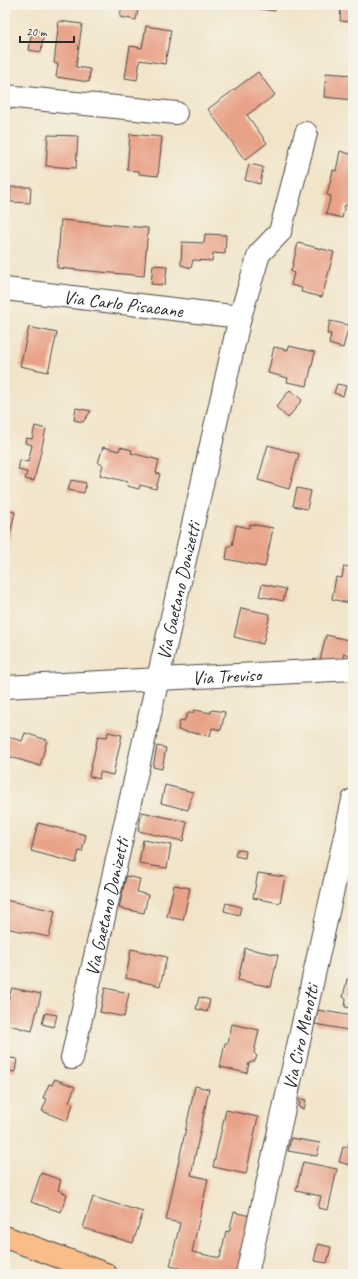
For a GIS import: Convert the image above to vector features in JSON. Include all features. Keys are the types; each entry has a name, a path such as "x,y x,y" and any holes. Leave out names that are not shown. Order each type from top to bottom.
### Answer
{"main road":[{"path":"5,1237 106,1274"}],"street":[{"path":"5,96 176,113"},
{"name":"Via Gaetano Donizetti","path":"72,1058 240,317 259,254 280,232 306,133"},
{"name":"Via Carlo Pisacane","path":"5,289 240,317"},
{"name":"Via Treviso","path":"5,687 353,669"},
{"name":"Via Ciro Menotti","path":"247,1274 353,800"}],"building":[{"path":"122,5 139,5 136,20 120,17"},
{"path":"260,5 276,5 275,11 259,9"},
{"path":"341,5 353,5 353,22 340,21"},
{"path":"59,21 82,24 76,67 90,69 89,82 56,77 58,64 54,63"},
{"path":"146,26 171,30 165,64 140,60 137,80 125,78 130,46 142,48"},
{"path":"32,30 44,32 41,52 29,50"},
{"path":"258,72 275,95 247,115 267,143 245,160 208,109"},
{"path":"326,73 353,75 353,100 324,97"},
{"path":"130,134 162,137 158,176 139,174 139,171 127,170"},
{"path":"48,135 78,136 76,168 46,166"},
{"path":"340,151 353,155 353,207 345,205 342,218 326,214 331,196 327,195 333,170 336,171"},
{"path":"249,164 263,167 260,184 245,180"},
{"path":"11,187 31,187 30,203 10,202"},
{"path":"61,220 148,228 144,276 57,268"},
{"path":"5,228 8,229 6,244 5,244"},
{"path":"205,234 226,235 225,254 213,253 212,261 193,260 191,268 181,265 182,242 204,243"},
{"path":"298,243 334,252 322,297 301,292 302,288 291,285 294,273 291,272"},
{"path":"153,265 167,266 165,285 151,284"},
{"path":"330,321 349,325 343,348 329,344 331,334 327,334"},
{"path":"29,327 57,333 48,372 20,366"},
{"path":"289,346 315,352 307,386 287,382 288,378 268,373 274,347 288,350"},
{"path":"337,384 346,386 343,396 334,393"},
{"path":"290,390 302,400 288,418 276,407"},
{"path":"76,408 91,411 83,422 74,420"},
{"path":"35,426 46,429 34,481 25,479 27,472 18,470 20,460 28,462 32,445 25,443 26,438 32,439"},
{"path":"268,445 299,454 289,489 258,480"},
{"path":"103,447 119,451 120,447 132,450 131,453 159,460 156,473 160,474 156,489 140,485 139,489 127,486 128,482 100,475 103,465 98,463"},
{"path":"71,480 86,483 84,493 68,490"},
{"path":"297,488 311,491 307,509 293,506"},
{"path":"5,510 15,512 9,539 5,538"},
{"path":"250,524 273,528 265,567 226,559 228,546 232,546 236,525 249,528"},
{"path":"344,566 353,568 352,604 332,599 336,577 342,578"},
{"path":"262,584 286,589 283,601 259,596"},
{"path":"241,608 270,614 263,644 234,637"},
{"path":"326,635 353,641 353,656 344,653 343,659 320,660"},
{"path":"194,710 211,713 212,710 225,712 221,730 212,728 210,736 178,730 180,720 184,721 188,713 193,713"},
{"path":"108,732 122,735 113,775 100,772 99,779 89,776 98,736 107,737"},
{"path":"25,733 47,740 40,766 5,755 8,737 22,741"},
{"path":"157,746 166,748 162,769 153,767"},
{"path":"165,785 193,792 188,810 161,803"},
{"path":"142,812 187,822 183,841 138,831"},
{"path":"38,823 86,835 82,852 79,851 76,863 31,851"},
{"path":"143,840 171,845 167,868 139,864"},
{"path":"237,849 246,851 245,858 235,856"},
{"path":"258,873 285,877 280,903 253,898"},
{"path":"126,876 140,879 137,892 148,895 144,913 119,908"},
{"path":"174,885 190,888 183,920 167,917"},
{"path":"5,900 55,911 49,937 5,928"},
{"path":"226,903 241,907 239,915 224,911"},
{"path":"245,948 278,955 271,987 238,980"},
{"path":"131,949 167,957 160,986 126,978"},
{"path":"347,979 353,980 353,1008 345,1007 346,998 343,997"},
{"path":"12,988 41,994 32,1031 5,1024 5,1009"},
{"path":"105,988 129,993 124,1017 100,1012"},
{"path":"199,997 210,1000 207,1012 196,1009"},
{"path":"318,1010 353,1016 353,1031 315,1024"},
{"path":"45,1013 57,1015 54,1027 42,1024"},
{"path":"232,1024 259,1030 254,1053 257,1056 255,1061 249,1063 247,1073 220,1067 225,1043 228,1043"},
{"path":"5,1057 17,1059 15,1072 5,1070"},
{"path":"55,1079 75,1087 69,1102 73,1104 67,1121 42,1111 47,1099 43,1098 49,1084 52,1085"},
{"path":"195,1086 209,1089 191,1175 208,1179 192,1252 220,1258 226,1231 229,1232 234,1212 250,1216 237,1272 234,1274 205,1274 170,1266 180,1223 166,1220"},
{"path":"300,1099 306,1100 304,1109 299,1108"},
{"path":"226,1110 258,1117 246,1174 213,1167"},
{"path":"351,1136 353,1136 353,1166 339,1162 343,1147 347,1148"},
{"path":"291,1138 320,1143 317,1156 288,1151"},
{"path":"303,1162 337,1169 328,1210 318,1208 321,1196 296,1191"},
{"path":"41,1173 61,1180 58,1190 67,1194 61,1212 31,1202"},
{"path":"93,1197 143,1212 133,1243 83,1228"},
{"path":"318,1244 331,1247 327,1263 314,1261"}]}
